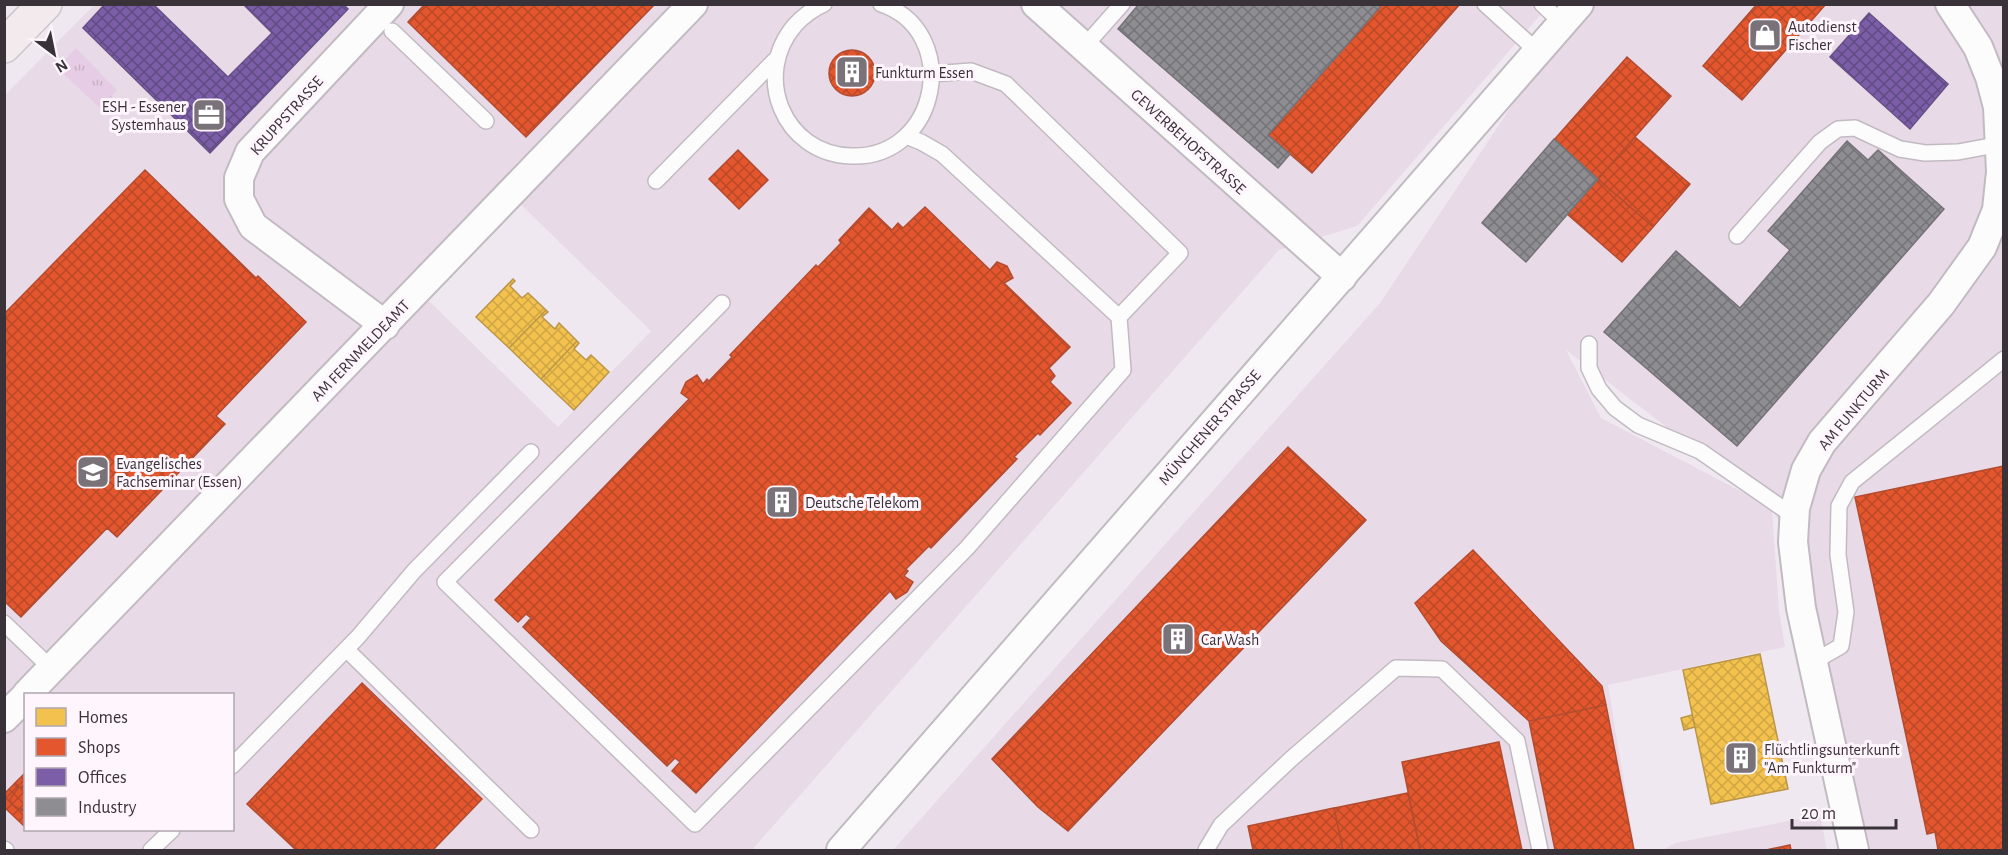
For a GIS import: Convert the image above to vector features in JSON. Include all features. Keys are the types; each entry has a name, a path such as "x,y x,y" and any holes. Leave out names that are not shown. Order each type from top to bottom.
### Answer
{"highway":[{"path":"4,46 45,4"}],"street":[{"name":"AM FERNMELDEAMT","path":"28,693 693,4"},
{"name":"GEWERBEHOFSTRASSE","path":"1036,4 1342,277"},
{"name":"AM FUNKTURM","path":"1854,850 1801,608 1793,542 1795,508 1806,470 1822,442 1941,304 1982,247 1997,210 2002,173 1998,107 1990,77 1978,47 1950,4"},
{"name":"MÜNCHENER STRASSE","path":"841,850 1537,51 1561,11"},
{"name":"KRUPPSTRASSE","path":"385,325 253,226 239,199 238,178 250,152 390,18"},
{"name":"AM FERNMELDEAMT","path":"4,718 24,697"}],"lane":[{"path":"825,4 800,19 785,36 777,58 774,81 779,104 790,124 806,141 826,151 856,156 875,153 906,136 922,115 930,94 932,74 930,59 921,37 907,20 881,4"},
{"path":"1084,47 1122,4"},
{"path":"1485,4 1537,51"},
{"path":"390,18 486,121"},
{"path":"656,181 777,58"},
{"path":"932,74 971,71 1006,84 1180,253 1119,317"},
{"path":"1737,236 1820,142 1838,129 1856,128 1900,150 1925,153 1958,152 2001,144"},
{"path":"722,303 446,582 695,824 967,548 1123,369 1119,317 942,154 906,136"},
{"path":"1589,344 1589,368 1599,389 1616,408 1638,425 1700,451 1795,517"},
{"path":"1813,662 1841,646 1846,612 1838,555 1839,506 1852,482 2004,359"},
{"path":"234,764 346,649 414,571 531,452"},
{"path":"4,623 52,669"},
{"path":"346,649 531,830"},
{"path":"1206,850 1221,825 1291,759 1396,668 1442,669 1517,741 1540,850"},
{"path":"152,850 171,831"}],"shaded area":[{"path":"94,5 1549,5 1357,226 1279,250 752,850 5,850 5,95","holes":["513,197 651,331 558,427 420,292"]},
{"path":"1590,5 2003,5 2003,850 1861,850 1801,560 1772,509 1779,611 1785,647 1608,685 1635,850 893,850 1380,303 1547,53","holes":["1566,350 1767,504 1601,418"]},
{"path":"1820,815 1827,850 1663,850 1675,843"}],"green space":[{"path":"76,48 117,90 101,109 57,68"}],"building: Homes":[{"path":"513,279 515,281 510,286 522,298 528,293 546,310 509,348 476,317"},
{"path":"546,310 548,312 542,317 555,329 559,323 577,341 541,379 509,348"},
{"path":"577,341 579,343 574,349 586,360 591,355 609,372 574,410 541,379"},
{"name":"Flüchtlingsunterkunft \"Am Funkturm\"","path":"1760,654 1788,789 1711,804 1683,670"},
{"path":"1692,715 1695,727 1684,730 1681,718"}],"building: Shops":[{"path":"425,4 654,5 526,137 408,22"},
{"path":"1382,4 1460,4 1312,173 1268,135"},
{"name":"Autodienst Fischer","path":"1757,4 1826,4 1742,100 1703,66"},
{"name":"Funkturm Essen","path":"852,50 868,57 875,73 868,89 852,96 836,89 829,73 836,57"},
{"path":"1627,57 1671,96 1598,179 1554,140"},
{"path":"1635,137 1690,184 1653,227 1598,179"},
{"path":"738,150 768,180 739,209 709,179"},
{"path":"145,170 256,278 258,276 306,322 216,416 225,424 117,537 107,528 21,617 4,601 4,314"},
{"path":"1598,179 1653,227 1622,262 1567,214"},
{"name":"Deutsche Telekom","path":"925,207 990,270 997,262 1007,266 1013,278 1004,283 1070,347 1049,368 1055,376 1050,382 1071,403 1040,435 1038,433 1014,457 1017,459 931,548 929,546 906,569 908,571 904,576 913,582 907,592 896,599 890,591 696,793 672,771 680,762 675,758 667,766 523,627 531,618 526,614 518,622 495,600 689,399 681,393 686,382 697,375 703,384 707,379 709,381 732,357 730,355 816,265 818,267 841,243 839,240 869,208 892,230 898,223 903,228"},
{"name":"Car Wash","path":"1288,447 1366,520 1068,831 1038,807 992,759"},
{"path":"2004,466 2004,850 1938,850 1935,832 1927,834 1855,497"},
{"path":"1473,550 1602,686 1606,705 1529,721 1441,641 1415,603"},
{"path":"362,683 482,799 433,850 296,850 247,804"},
{"path":"1606,705 1634,850 1555,850 1529,721"},
{"path":"1499,742 1522,850 1420,850 1402,762"},
{"path":"24,774 24,787 18,788 14,784"},
{"path":"14,784 18,788 10,799 18,809 24,809 24,826 4,807 4,794"},
{"path":"24,786 24,810 22,811 12,804 10,799 18,788"},
{"path":"1408,793 1420,850 1343,850 1334,808"},
{"path":"1334,808 1343,850 1253,850 1248,826"},
{"path":"1790,845 1791,850 1766,850"}],"building: Offices":[{"name":"ESH - Essener Systemhaus","path":"105,4 156,4 155,6 228,77 272,33 243,4 343,4 348,9 210,153 83,28"},
{"path":"1869,13 1948,84 1910,129 1830,57"}],"building: Industry":[{"path":"1139,4 1377,4 1380,7 1268,135 1290,154 1278,168 1118,29"},
{"path":"1554,139 1598,179 1526,262 1482,223"},
{"path":"1847,141 1868,160 1878,150 1944,209 1737,446 1604,332 1676,251 1740,308 1790,250 1768,231"}],"place":[{"name":"Autodienst Fischer","path":"1765,35"},
{"name":"Funkturm Essen","path":"852,72"},
{"name":"ESH - Essener Systemhaus","path":"209,115"},
{"name":"Evangelisches Fachseminar (Essen)","path":"93,472"},
{"name":"Deutsche Telekom","path":"782,502"},
{"name":"Car Wash","path":"1178,639"},
{"name":"Flüchtlingsunterkunft \"Am Funkturm\"","path":"1741,758"}]}
